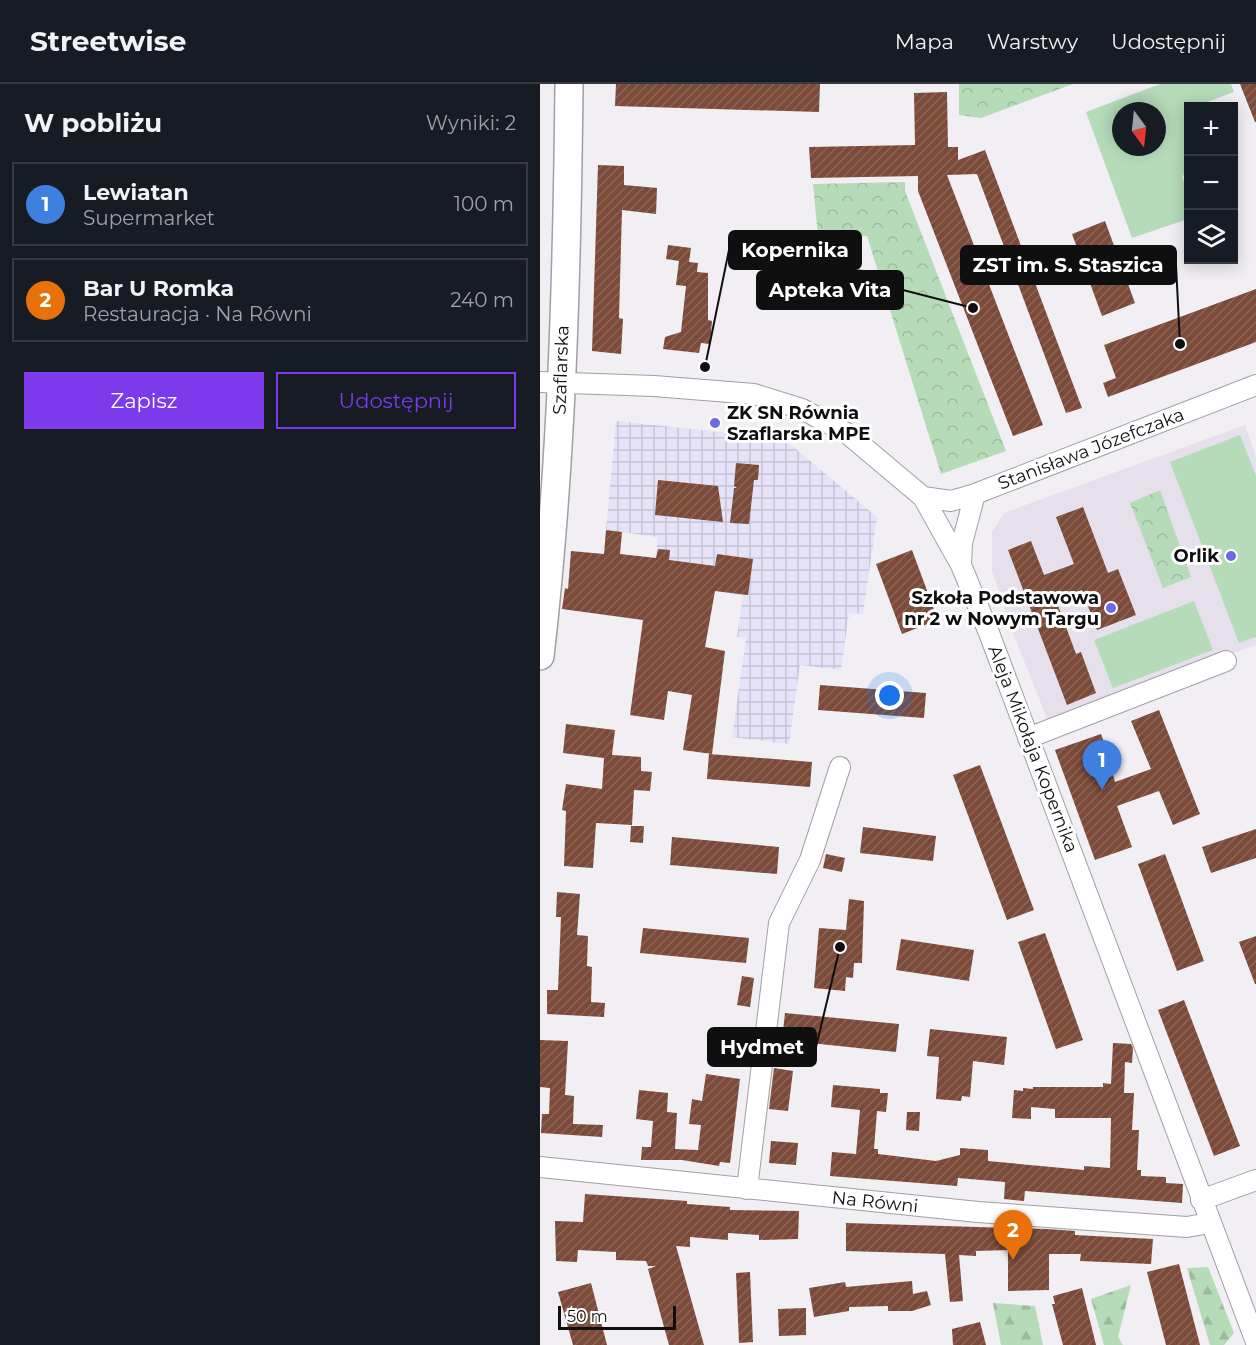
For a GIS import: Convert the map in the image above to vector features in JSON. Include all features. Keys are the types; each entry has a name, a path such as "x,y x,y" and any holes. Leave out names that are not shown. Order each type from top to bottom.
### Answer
{"street":[{"name":"Szaflarska","path":"540,656 554,513 551,383 569,84"},
{"name":"Aleja Mikołaja Kopernika","path":"551,383 723,390 754,394 802,409 848,434 924,497 961,565 1256,1342"},
{"name":"Stanisława Józefczaka","path":"924,497 951,501 975,494 1256,385"},
{"path":"961,565 962,543 975,494"},
{"path":"1028,738 1226,661"},
{"path":"747,1189 779,923 810,860 840,767"},
{"name":"Na Równi","path":"540,1167 978,1212 1187,1227 1209,1223"},
{"path":"1202,1200 1256,1180"}],"shaded area":[{"path":"616,421 784,439 877,517 863,614 849,613 841,670 800,665 789,744 732,737 746,638 737,637 743,595 652,583 658,537 606,530"},
{"path":"1245,425 1256,457 1256,645 1048,721 1013,633 992,571 992,532 1004,513"}],"green space":[{"path":"959,84 1073,84 981,118 959,115"},
{"path":"1160,84 1231,84 1234,92 1207,102 1184,102 1184,175 1182,176 1184,220 1132,238 1086,112 1112,102 1112,156 1166,156 1166,102 1112,102"},
{"path":"905,182 905,191 1006,451 941,474 867,236 818,236 813,184"},
{"name":"Orlik","path":"1240,435 1256,476 1256,637 1239,643 1170,462"},
{"path":"1160,490 1191,577 1163,588 1130,503"},
{"path":"1194,601 1213,650 1113,688 1094,640"},
{"path":"1208,1267 1234,1333 1224,1345 1210,1345 1187,1268"},
{"path":"1131,1285 1118,1337 1123,1345 1104,1345 1091,1299"},
{"path":"993,1303 1035,1306 1043,1345 1001,1345"}],"building":[{"path":"616,84 820,84 819,112 615,106"},
{"path":"1240,84 1256,84 1256,122 1255,122"},
{"path":"947,92 948,147 958,147 958,160 985,150 1082,408 1066,413 977,174 947,175 1043,425 1013,436 918,191 918,176 811,178 809,147 915,145 914,93"},
{"path":"598,165 624,166 624,185 657,188 656,214 622,210 619,318 623,319 621,354 592,351"},
{"path":"1105,221 1135,303 1102,316 1072,234"},
{"path":"668,245 691,248 689,262 698,263 697,272 708,273 708,320 712,321 710,344 701,343 699,353 663,349 665,337 681,332 686,286 676,285 679,261 666,259"},
{"path":"803,264 821,266 819,285 801,282"},
{"path":"846,268 864,270 862,289 844,287"},
{"path":"1256,289 1256,342 1108,397 1103,383 1116,378 1104,345"},
{"path":"736,463 759,465 758,480 754,480 749,524 730,523 734,488 737,488 734,486"},
{"path":"658,480 718,486 723,522 655,515"},
{"name":"Szkoła Podstawowa nr 2 w Nowym Targu","path":"1083,507 1108,573 1118,569 1136,615 1097,630 1082,590 1056,600 1076,654 1081,652 1096,693 1067,705 1008,550 1031,541 1044,575 1074,564 1056,517"},
{"path":"606,530 622,532 620,554 656,558 658,549 670,550 669,560 715,566 717,554 753,559 748,595 715,591 705,647 725,651 712,754 683,750 692,695 668,691 664,720 630,715 643,620 562,609 565,588 568,589 571,551 604,554"},
{"path":"912,550 938,620 902,634 876,564"},
{"path":"820,685 926,693 924,718 818,710"},
{"path":"1159,710 1200,814 1173,825 1159,791 1117,806 1132,847 1095,860 1055,750 1101,734 1107,750 1095,754 1104,778 1113,775 1115,782 1151,769 1131,721"},
{"path":"566,724 615,730 612,755 641,757 641,771 652,772 650,791 634,790 632,825 596,823 593,868 564,866 566,811 562,810 566,784 602,789 604,758 563,753"},
{"path":"709,754 812,762 810,787 707,779"},
{"path":"980,765 1034,910 1007,920 953,775"},
{"path":"631,826 644,826 643,843 630,842"},
{"path":"863,827 936,836 933,861 860,853"},
{"path":"1256,829 1256,858 1211,873 1202,847"},
{"path":"672,837 779,847 777,874 670,865"},
{"path":"826,854 845,858 842,872 823,868"},
{"path":"1165,854 1204,961 1177,971 1138,864"},
{"path":"557,892 580,894 577,935 588,936 587,966 592,967 591,1002 605,1003 604,1017 547,1014 547,990 558,990 561,917 556,917"},
{"path":"849,899 864,901 862,963 854,963 853,978 846,977 845,991 814,988 819,928 846,930"},
{"path":"643,928 749,938 746,963 640,953"},
{"path":"1045,933 1083,1040 1056,1049 1018,942"},
{"path":"1256,936 1256,984 1255,984 1239,942"},
{"path":"901,939 974,950 969,981 896,970"},
{"path":"742,976 754,978 750,1007 737,1005"},
{"path":"1184,1000 1240,1146 1214,1156 1158,1010"},
{"path":"785,1013 899,1024 896,1052 782,1040"},
{"path":"930,1029 1007,1037 1004,1065 973,1061 970,1097 962,1096 961,1101 936,1099 939,1057 927,1056"},
{"path":"540,1040 568,1041 565,1095 574,1096 573,1124 603,1125 602,1137 541,1133 542,1114 549,1114 550,1088 540,1087"},
{"path":"1113,1043 1131,1044 1133,1048 1132,1063 1125,1062 1124,1093 1134,1093 1132,1130 1139,1130 1137,1170 1141,1170 1141,1176 1166,1177 1166,1183 1183,1184 1182,1203 1025,1191 1024,1201 1004,1199 1005,1182 958,1178 957,1186 830,1176 832,1152 856,1154 860,1110 831,1107 833,1085 880,1089 880,1093 888,1093 886,1112 877,1111 874,1149 878,1149 878,1154 936,1161 960,1155 960,1148 988,1150 988,1161 1084,1170 1084,1166 1110,1168 1111,1118 1055,1118 1055,1109 1031,1107 1031,1119 1012,1118 1014,1090 1023,1091 1023,1088 1033,1089 1033,1087 1103,1087 1103,1083 1111,1084"},
{"path":"774,1068 793,1071 788,1111 769,1109"},
{"path":"706,1074 740,1079 730,1163 720,1162 719,1166 682,1160 641,1160 642,1147 651,1147 653,1121 636,1119 639,1090 668,1093 667,1112 677,1113 675,1149 698,1150 701,1125 689,1124 692,1099 702,1101"},
{"path":"907,1112 920,1112 919,1131 906,1130"},
{"path":"771,1141 798,1143 796,1165 769,1163"},
{"path":"585,1194 687,1201 687,1204 730,1207 730,1210 799,1211 798,1239 759,1240 759,1235 728,1233 728,1240 690,1237 690,1247 676,1246 704,1345 669,1345 648,1269 656,1266 648,1266 646,1261 616,1260 616,1252 578,1250 577,1262 556,1261 555,1221 583,1222"},
{"path":"846,1223 1047,1229 1075,1231 1075,1235 1153,1239 1151,1264 1080,1261 1081,1254 1049,1254 1049,1290 1008,1291 1008,1250 976,1251 976,1256 959,1255 963,1301 950,1302 945,1254 846,1251"},
{"path":"1179,1264 1200,1345 1166,1345 1147,1272"},
{"path":"750,1272 753,1342 739,1343 736,1273"},
{"path":"912,1281 913,1294 927,1291 931,1305 912,1311 888,1311 888,1306 849,1307 849,1311 814,1317 809,1288 845,1282 846,1287"},
{"path":"591,1283 607,1345 573,1345 558,1292"},
{"path":"1082,1288 1096,1345 1063,1345 1052,1304 1055,1304 1053,1296"},
{"path":"806,1308 806,1335 779,1336 778,1309"},
{"path":"980,1322 986,1345 953,1345 952,1329"}],"place":[{"name":"Apteka Vita","path":"973,308"},
{"name":"ZST im. S. Staszica","path":"1180,344"},
{"name":"Kopernika","path":"705,367"},
{"name":"ZK SN Równia Szaflarska MPE","path":"715,423"},
{"name":"Orlik","path":"1231,556"},
{"name":"Szkoła Podstawowa nr 2 w Nowym Targu","path":"1111,608"},
{"name":"Lewiatan","path":"1102,790"},
{"name":"Hydmet","path":"840,947"},
{"name":"Bar U Romka","path":"1013,1260"}]}
